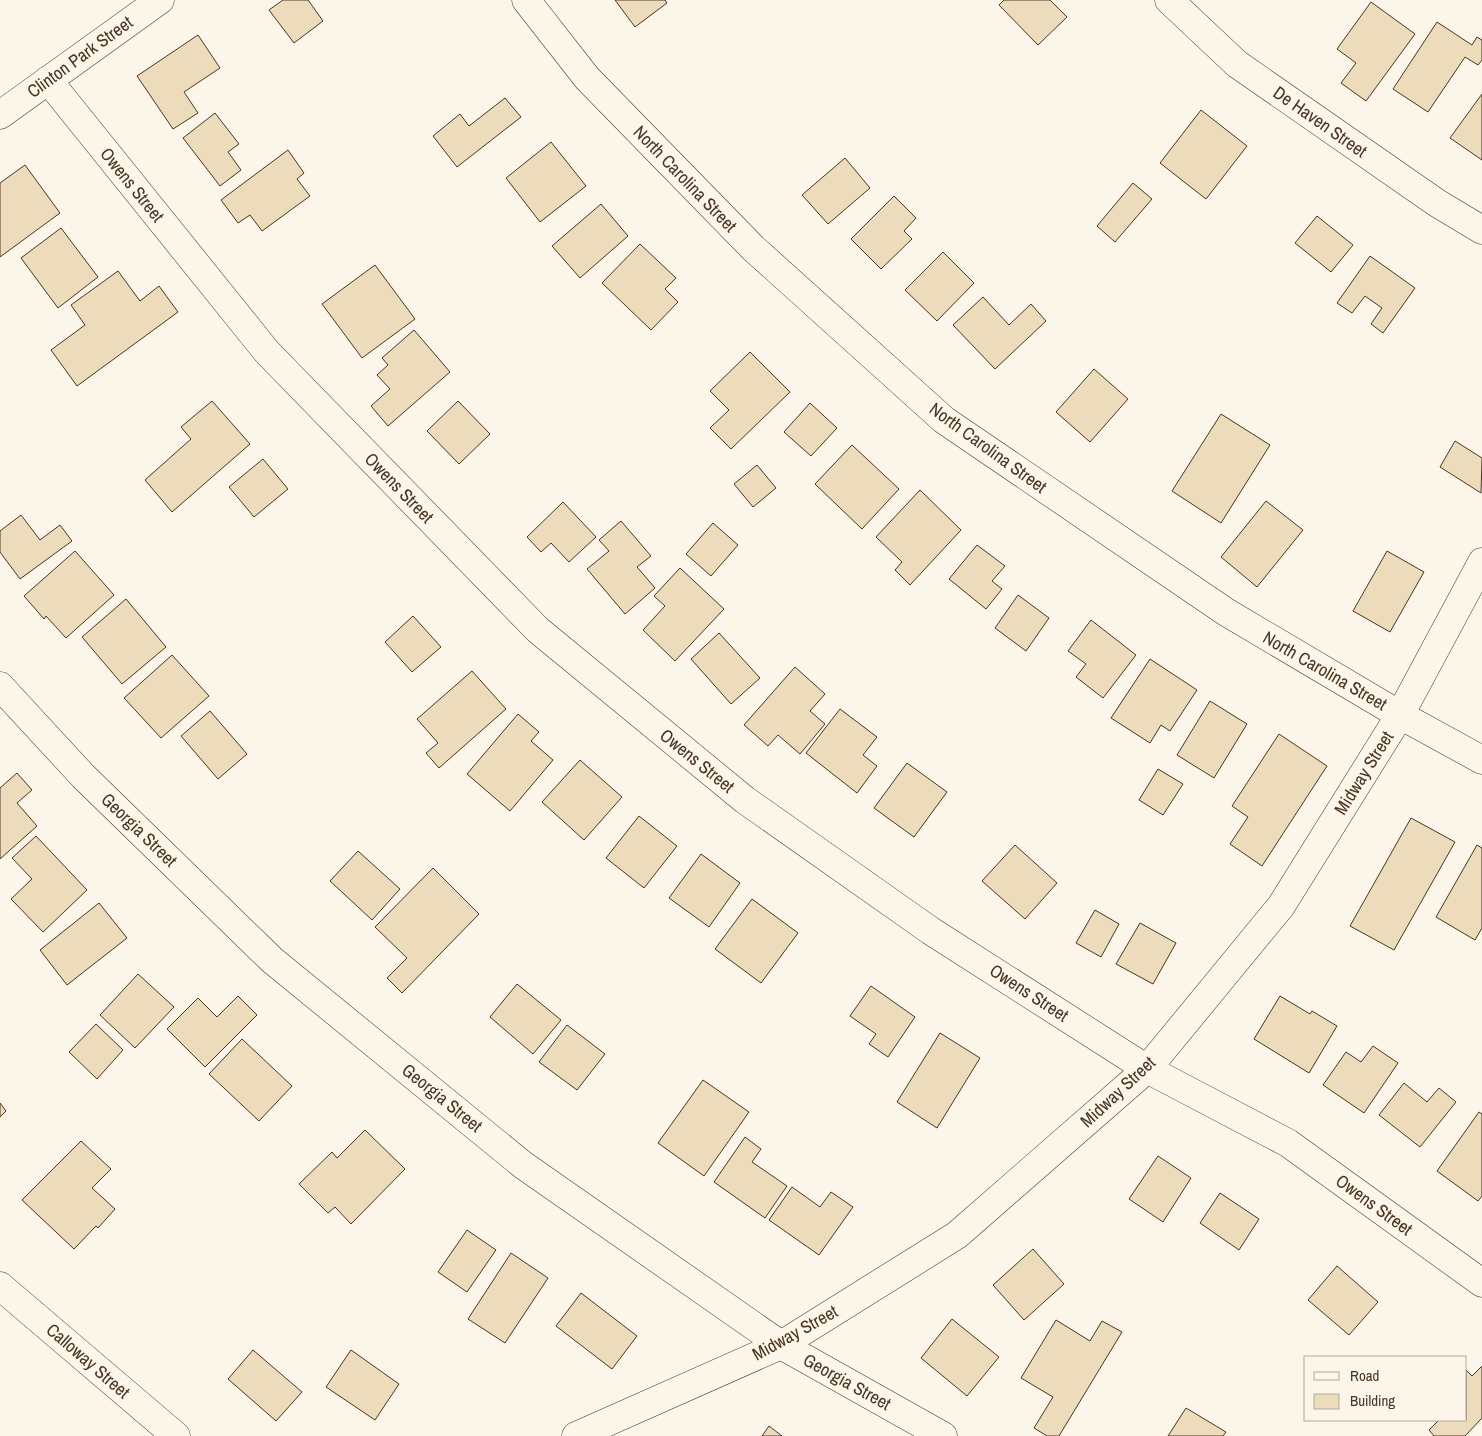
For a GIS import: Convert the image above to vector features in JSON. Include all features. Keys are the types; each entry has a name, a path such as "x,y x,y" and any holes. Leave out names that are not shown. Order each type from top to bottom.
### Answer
{"street":[{"name":"Clinton Park Street","path":"0,115 160,0"},
{"name":"North Carolina Street","path":"526,0 587,78 753,248 944,420 1226,612 1400,715 1482,760"},
{"name":"De Haven Street","path":"1169,0 1237,64 1437,203 1482,230"},
{"name":"Owens Street","path":"48,80 266,352 538,630 745,800 931,931 1147,1069 1288,1143 1482,1283"},
{"name":"Midway Street","path":"576,1436 781,1345 958,1235 1147,1069 1281,906 1400,715 1482,562"},
{"name":"Georgia Street","path":"0,686 83,776 272,960 523,1165 781,1345 943,1436"},
{"name":"Calloway Street","path":"0,1286 176,1436"}],"building":[{"path":"283,0 308,0 323,21 294,43 269,10"},
{"path":"615,0 665,0 667,3 635,27"},
{"path":"1004,0 1050,0 1067,17 1038,45 999,5"},
{"path":"1371,2 1415,34 1366,101 1341,83 1356,63 1337,49"},
{"path":"1437,22 1472,45 1477,37 1482,40 1482,60 1478,65 1465,57 1428,112 1393,89"},
{"path":"198,35 220,68 184,92 198,113 173,129 137,76"},
{"path":"1482,94 1482,160 1450,138"},
{"path":"505,98 521,117 457,167 433,136 460,114 469,126"},
{"path":"1201,110 1247,146 1206,199 1160,163"},
{"path":"215,113 239,144 228,152 241,170 220,186 183,138"},
{"path":"551,142 586,186 540,222 506,178"},
{"path":"288,150 304,173 297,179 310,196 262,231 250,215 238,223 221,200"},
{"path":"845,158 870,188 828,224 802,195"},
{"path":"25,165 60,213 0,257 0,183"},
{"path":"1133,183 1152,199 1115,242 1097,226"},
{"path":"894,196 916,218 904,231 912,239 881,269 851,239"},
{"path":"601,204 628,236 580,278 552,246"},
{"path":"1317,216 1353,245 1331,272 1295,243"},
{"path":"61,228 98,277 58,308 21,258"},
{"path":"640,244 676,278 665,289 678,302 651,330 602,283"},
{"path":"943,252 974,283 937,321 905,290"},
{"path":"1370,256 1415,288 1383,333 1371,324 1382,308 1365,296 1352,313 1337,303"},
{"path":"375,265 415,319 362,358 322,304"},
{"path":"118,271 140,301 159,286 178,312 77,386 51,350 85,325 71,305"},
{"path":"983,297 1009,325 1031,304 1046,321 995,369 953,325"},
{"path":"414,330 450,372 388,426 371,406 390,389 377,375 388,365 382,358"},
{"path":"750,352 790,392 731,449 710,428 729,410 710,391"},
{"path":"1094,369 1128,399 1090,442 1056,412"},
{"path":"212,401 250,444 172,512 145,480 191,439 181,427"},
{"path":"458,401 490,434 459,464 427,431"},
{"path":"810,403 837,428 811,456 784,432"},
{"path":"1221,414 1270,445 1221,523 1172,491"},
{"path":"1455,441 1482,458 1481,493 1440,467"},
{"path":"852,445 899,489 862,529 815,484"},
{"path":"263,459 288,489 254,517 229,487"},
{"path":"757,465 776,488 753,507 734,484"},
{"path":"920,490 961,530 910,585 895,570 902,562 876,537"},
{"path":"1266,501 1303,530 1257,587 1221,557"},
{"path":"563,502 596,537 569,562 551,543 541,552 527,537"},
{"path":"21,515 40,540 60,525 72,541 20,579 0,552 0,531"},
{"path":"621,521 651,556 637,567 655,588 625,614 587,569 609,551 599,540"},
{"path":"713,523 738,545 711,576 686,554"},
{"path":"977,545 1005,566 992,581 1002,589 986,609 949,579"},
{"path":"75,551 114,595 66,638 46,616 44,619 24,596"},
{"path":"1387,551 1424,572 1390,632 1353,611"},
{"path":"680,568 724,609 675,661 643,630 665,606 654,596"},
{"path":"1018,595 1049,618 1026,651 995,628"},
{"path":"126,599 166,647 122,684 82,637"},
{"path":"413,616 441,647 412,672 385,642"},
{"path":"1091,620 1136,655 1103,698 1076,677 1086,664 1068,651"},
{"path":"719,633 760,678 731,704 691,659"},
{"path":"172,655 209,696 161,738 124,698"},
{"path":"1150,659 1197,690 1170,731 1161,725 1150,743 1111,718"},
{"path":"795,667 825,694 810,711 825,724 800,754 778,735 768,746 744,725"},
{"path":"472,671 506,709 439,768 426,753 438,743 417,719"},
{"path":"1210,701 1247,724 1214,778 1177,755"},
{"path":"840,709 877,737 863,755 877,766 857,793 806,753"},
{"path":"210,711 247,754 218,779 181,736"},
{"path":"518,714 539,732 531,741 553,760 510,811 467,774"},
{"path":"1279,734 1327,766 1262,866 1230,844 1248,817 1232,806"},
{"path":"580,760 622,797 584,840 542,802"},
{"path":"907,763 947,792 914,837 874,808"},
{"path":"1158,769 1183,784 1163,815 1139,800"},
{"path":"17,773 32,790 17,803 37,826 0,859 0,788"},
{"path":"639,816 677,846 644,888 606,858"},
{"path":"1411,818 1455,842 1394,950 1350,926"},
{"path":"36,836 87,890 43,932 11,899 32,879 12,858"},
{"path":"1015,845 1057,883 1025,919 982,881"},
{"path":"1477,845 1482,848 1482,928 1475,940 1436,917"},
{"path":"358,851 400,889 372,920 330,881"},
{"path":"701,854 740,883 709,927 669,898"},
{"path":"433,868 479,914 402,993 387,978 407,958 375,927"},
{"path":"752,899 798,933 761,983 715,949"},
{"path":"99,903 127,938 67,985 40,950"},
{"path":"1095,910 1119,924 1101,957 1076,943"},
{"path":"1140,923 1176,943 1153,984 1116,964"},
{"path":"138,974 174,1007 135,1048 100,1015"},
{"path":"517,984 561,1020 533,1054 490,1017"},
{"path":"871,986 915,1017 888,1057 869,1044 876,1034 850,1016"},
{"path":"238,996 257,1015 205,1067 167,1029 198,998 217,1017"},
{"path":"1280,996 1310,1014 1312,1011 1337,1026 1309,1073 1254,1039"},
{"path":"96,1024 123,1050 97,1079 69,1052"},
{"path":"567,1025 605,1054 577,1090 539,1062"},
{"path":"940,1033 980,1058 937,1128 897,1102"},
{"path":"242,1039 292,1086 259,1121 209,1074"},
{"path":"1373,1046 1398,1063 1364,1113 1323,1085 1346,1052 1361,1062"},
{"path":"703,1080 749,1112 704,1176 658,1143"},
{"path":"1404,1083 1427,1102 1439,1088 1456,1102 1420,1147 1379,1115"},
{"path":"0,1103 6,1111 0,1117"},
{"path":"1479,1112 1482,1114 1482,1196 1478,1201 1437,1171"},
{"path":"365,1130 405,1169 351,1224 335,1207 328,1213 299,1184 332,1152 337,1158"},
{"path":"745,1137 761,1149 752,1162 787,1186 765,1218 714,1182"},
{"path":"81,1141 111,1169 92,1188 115,1209 98,1228 96,1226 74,1249 22,1200"},
{"path":"1158,1156 1191,1178 1163,1222 1129,1199"},
{"path":"792,1187 820,1207 831,1192 853,1207 819,1255 769,1220"},
{"path":"1220,1193 1259,1219 1239,1250 1200,1223"},
{"path":"467,1230 496,1250 467,1292 438,1272"},
{"path":"1033,1249 1064,1284 1024,1320 993,1285"},
{"path":"511,1253 548,1278 505,1343 468,1319"},
{"path":"1337,1266 1378,1302 1349,1335 1308,1300"},
{"path":"581,1293 637,1336 612,1369 556,1326"},
{"path":"952,1319 999,1357 967,1396 921,1358"},
{"path":"1056,1320 1090,1341 1102,1321 1122,1332 1059,1436 1047,1436 1034,1428 1053,1397 1021,1378"},
{"path":"253,1350 302,1392 276,1421 228,1379"},
{"path":"351,1350 399,1384 375,1420 326,1387"},
{"path":"1482,1366 1482,1418 1465,1436 1434,1436 1429,1430 1438,1421 1467,1421 1467,1371 1472,1376"},
{"path":"1186,1408 1226,1432 1223,1436 1168,1436"},
{"path":"769,1426 782,1436 762,1436"}]}
